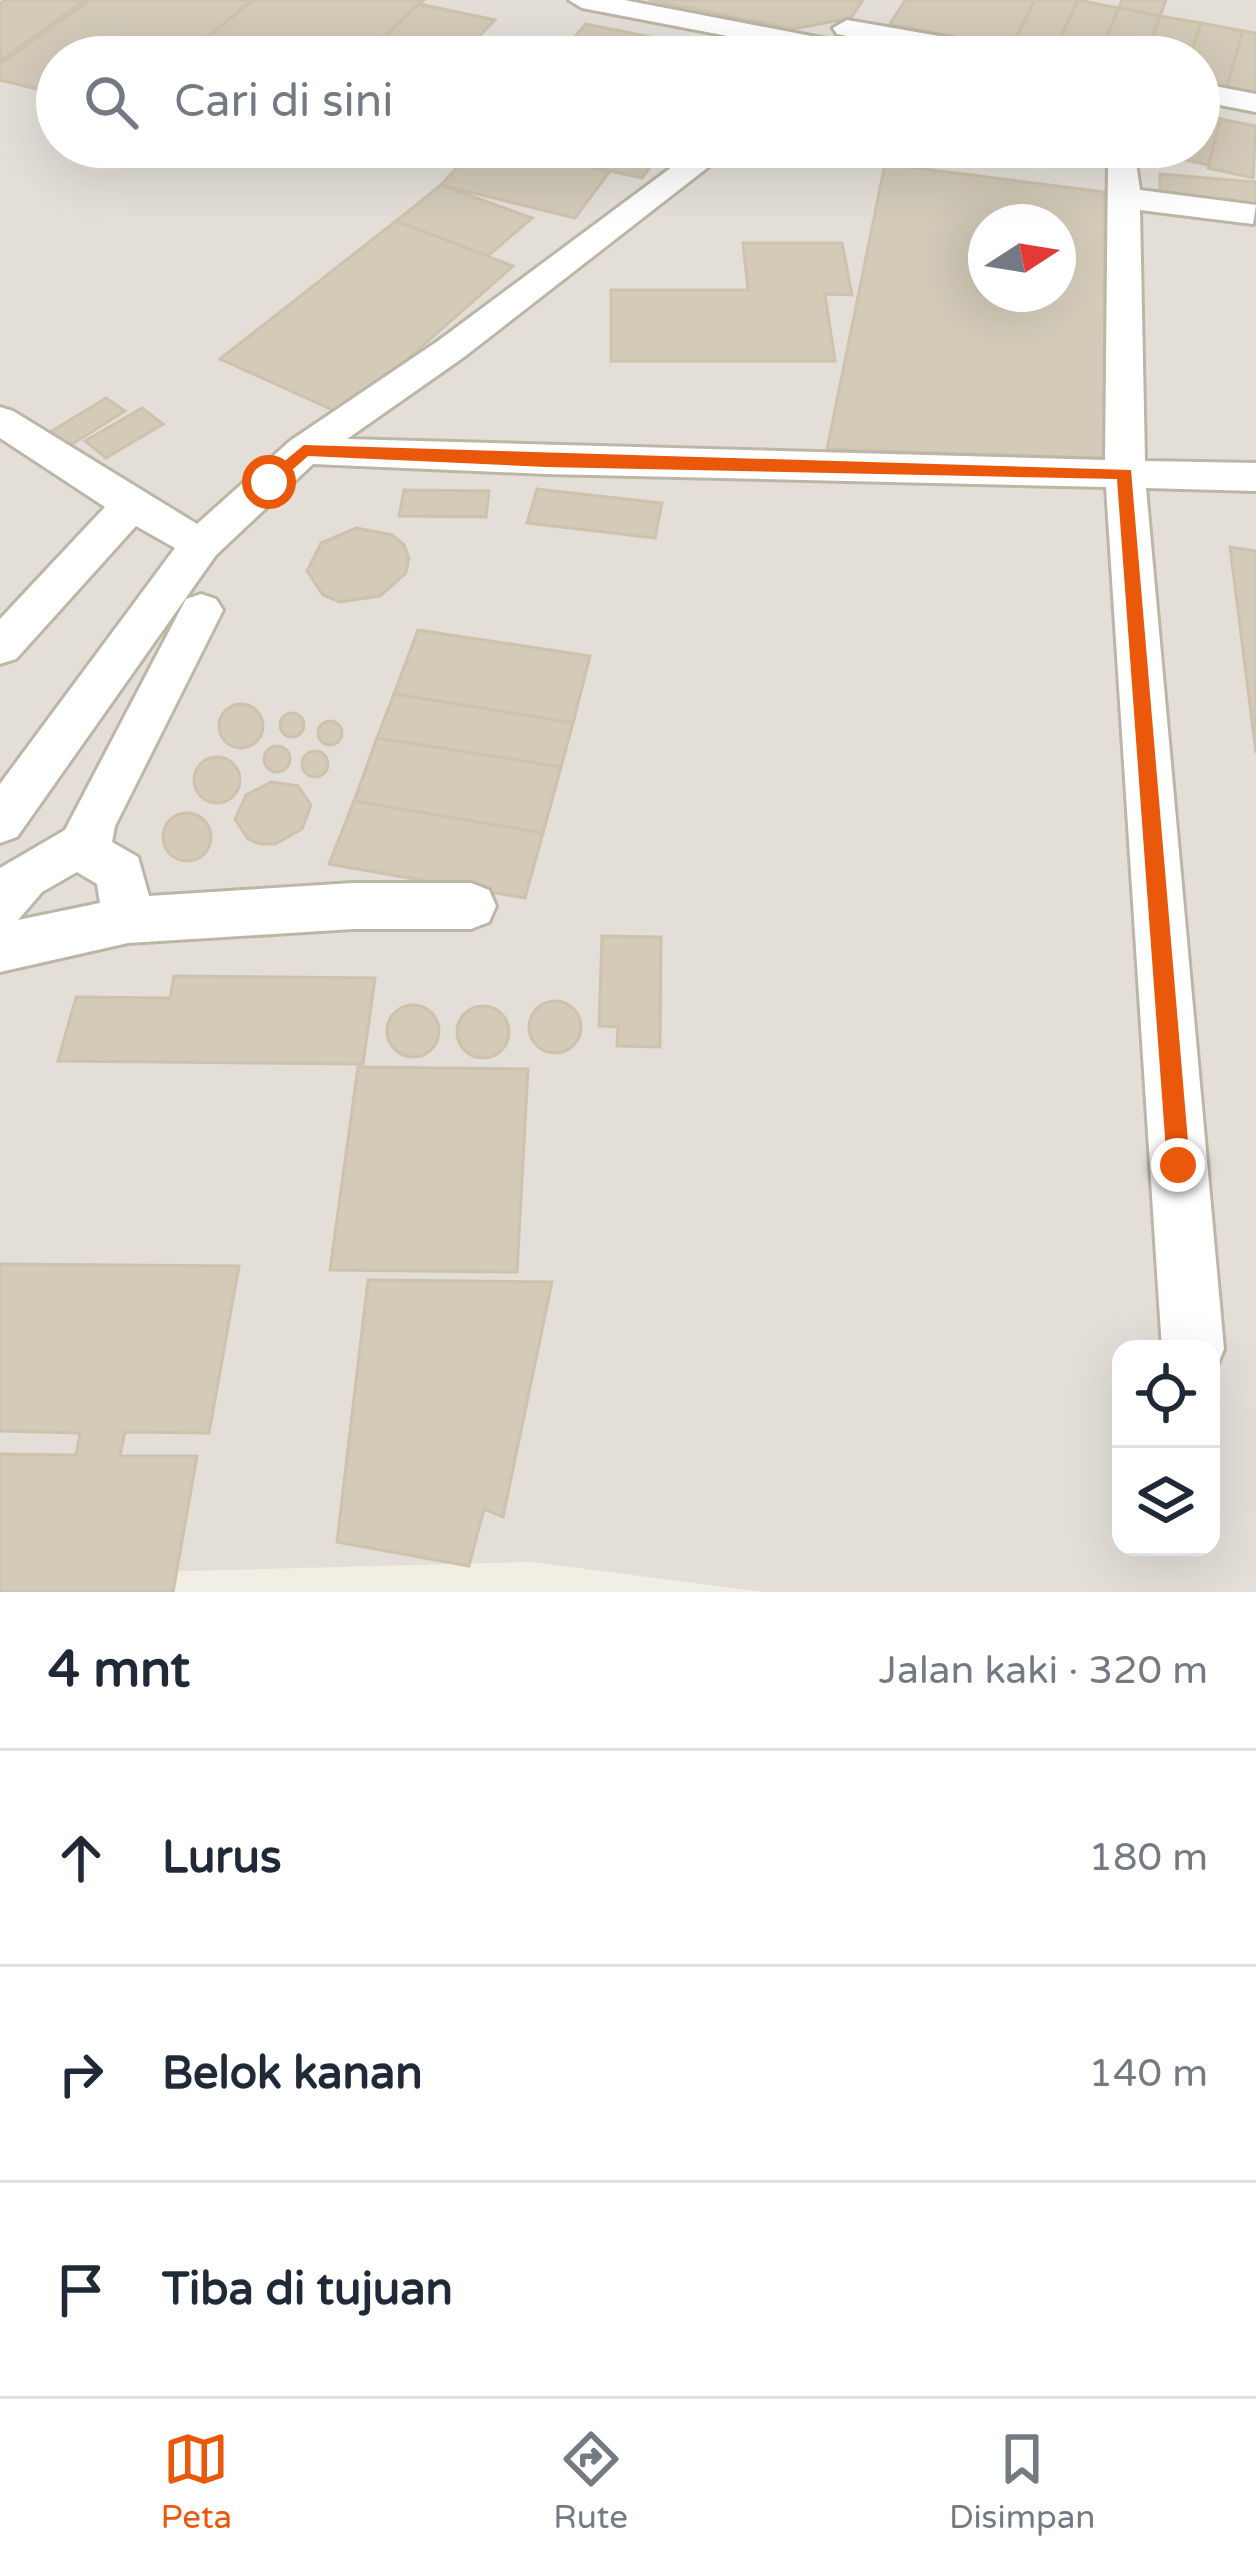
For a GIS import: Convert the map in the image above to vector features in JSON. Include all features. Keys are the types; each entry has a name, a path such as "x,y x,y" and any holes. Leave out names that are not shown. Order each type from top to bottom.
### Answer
{"lane":[{"path":"582,0 789,36"},
{"path":"841,36 868,0"},
{"path":"1220,96 1256,103"},
{"path":"0,822 201,544 304,451 451,349 690,168"},
{"path":"1191,1340 1125,474 1124,180 1253,214"},
{"path":"0,420 201,544"},
{"path":"304,451 1256,477"},
{"path":"0,647 131,505"},
{"path":"128,920 120,872 91,855 87,843 91,825 202,610"},
{"path":"0,905 24,876 87,843"},
{"path":"0,948 128,920 353,906 471,907"}],"shaded area":[{"path":"0,0 1256,0 1256,1592 764,1592 531,1562 0,1576"}],"building":[{"path":"5,0 85,0 0,61 0,4"},
{"path":"90,0 253,0 209,36 39,36"},
{"path":"253,0 424,0 385,36 209,36"},
{"path":"649,0 863,0 851,18 794,29"},
{"path":"905,0 1035,0 1017,36 950,36 890,24"},
{"path":"1035,0 1078,0 1061,36 1017,36"},
{"path":"1078,0 1119,8 1107,36 1062,36"},
{"path":"1122,0 1166,0 1160,16 1119,8"},
{"path":"419,4 495,20 479,36 385,36"},
{"path":"1119,8 1160,16 1153,36 1107,36"},
{"path":"1160,16 1201,23 1197,36 1153,36"},
{"path":"1201,23 1243,31 1226,89 1220,88 1220,36 1197,36"},
{"path":"586,24 645,36 575,36"},
{"path":"1243,31 1256,33 1256,94 1226,89"},
{"path":"36,38 36,89 0,80 0,64"},
{"path":"1221,119 1256,126 1253,178 1208,168 1220,168"},
{"path":"457,168 610,171 575,218 441,185"},
{"path":"598,168 649,168 642,178"},
{"path":"884,168 1104,192 1105,458 827,449"},
{"path":"1160,174 1256,182 1256,205 1160,193"},
{"path":"441,185 532,218 488,256 396,221"},
{"path":"396,221 513,266 344,415 220,359"},
{"path":"743,243 842,243 852,295 825,294 835,361 611,361 611,290 748,290"},
{"path":"106,398 125,411 66,448 47,434"},
{"path":"142,408 163,424 106,458 85,441"},
{"path":"537,489 662,503 655,538 527,523"},
{"path":"404,490 489,491 486,517 399,516"},
{"path":"356,528 392,535 404,545 409,558 406,573 380,596 340,602 323,595 307,571 321,543"},
{"path":"1230,547 1256,551 1256,753"},
{"path":"418,630 590,656 573,723 394,694"},
{"path":"394,694 573,723 561,767 377,738"},
{"path":"241,704 257,710 263,726 257,742 241,748 225,742 219,726 225,710"},
{"path":"292,713 301,716 301,734 292,737 283,734 280,725 283,716"},
{"path":"330,721 339,724 339,742 330,745 321,742 318,733 321,724"},
{"path":"377,738 561,767 543,833 354,801"},
{"path":"277,746 290,759 277,772 264,759"},
{"path":"315,751 328,764 315,777 302,764"},
{"path":"217,757 233,764 240,780 233,796 217,803 201,796 194,780 201,764"},
{"path":"271,782 298,786 311,805 302,829 275,844 260,844 248,839 235,819 246,795"},
{"path":"354,801 543,833 525,898 329,864"},
{"path":"187,813 204,820 211,837 204,854 187,861 170,854 163,837 170,820"},
{"path":"602,936 661,937 660,1047 617,1046 618,1027 599,1026"},
{"path":"174,976 375,978 363,1064 58,1061 76,997 170,998"},
{"path":"555,1001 573,1009 581,1027 573,1045 555,1053 537,1045 529,1027 537,1009"},
{"path":"413,1005 431,1013 439,1031 431,1049 413,1057 395,1049 387,1031 395,1013"},
{"path":"483,1006 501,1014 509,1032 501,1050 483,1058 465,1050 457,1032 465,1014"},
{"path":"358,1067 528,1069 517,1272 330,1270"},
{"path":"0,1264 239,1266 209,1433 125,1432 120,1456 197,1456 173,1592 0,1592 0,1454 76,1455 80,1433 0,1431"},
{"path":"368,1280 552,1282 503,1517 484,1509 469,1566 337,1542"}],"route":[{"path":"269,482 304,451 1125,474 1178,1165"}]}
